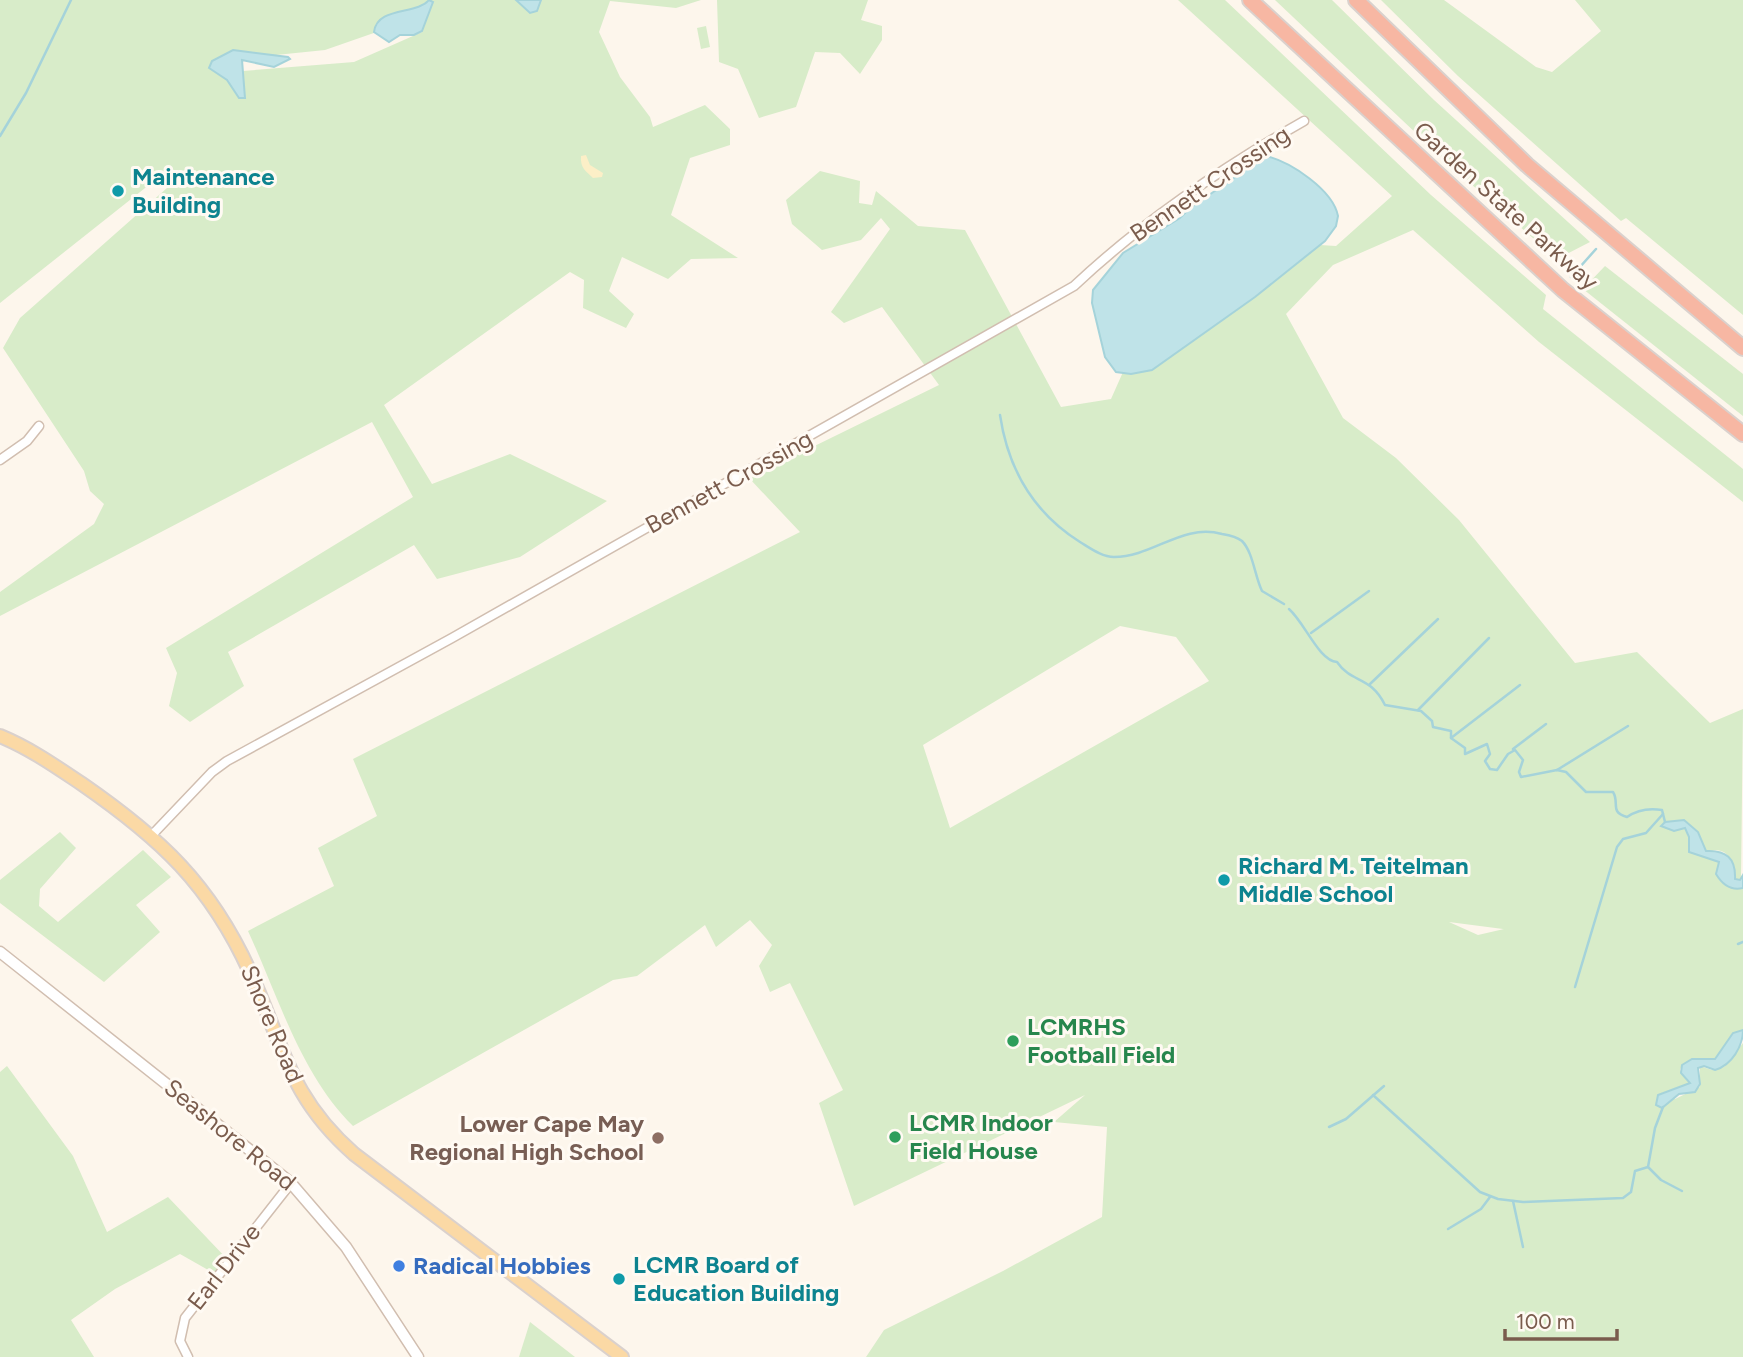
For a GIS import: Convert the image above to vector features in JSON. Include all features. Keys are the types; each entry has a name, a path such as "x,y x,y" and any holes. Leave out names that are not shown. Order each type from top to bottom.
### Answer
{"highway":[{"name":"Garden State Parkway","path":"1250,0 1563,290 1743,434"},
{"name":"Garden State Parkway","path":"1356,0 1527,165 1743,348"}],"main road":[{"name":"Shore Road","path":"0,736 55,765 152,835 193,877 222,919 250,971 295,1083 330,1130 355,1154 622,1357"}],"street":[{"name":"Bennett Crossing","path":"152,835 224,763 1074,286 1110,253 1257,148 1304,121"},
{"path":"0,460 27,440 39,426"},
{"name":"Seashore Road","path":"0,953 291,1183 346,1247 418,1357"},
{"name":"Earl Drive","path":"188,1357 180,1340 185,1318 291,1183"}],"green space":[{"path":"0,0 701,0 676,8 610,1 599,32 620,77 650,117 653,127 705,105 730,129 730,145 690,158 671,215 738,258 691,259 668,279 622,257 609,291 634,314 626,328 583,308 584,280 570,272 384,405 432,484 510,454 607,501 520,557 437,579 414,545 228,652 244,686 190,722 169,706 177,673 166,648 413,497 372,422 0,616 0,592 94,524 104,504 90,491 84,471 3,348 20,318 167,188 164,173 0,303","holes":["414,19 423,28 422,32 354,62 243,71 227,60 325,50"]},
{"path":"717,0 868,0 861,20 882,26 882,40 860,74 840,53 815,52 796,107 759,118 738,69 719,62"},
{"path":"1178,0 1225,0 1431,195 1546,295 1543,309 1743,469 1743,502 1539,342 1413,230 1333,265 1286,314 1343,418 1396,458 1459,520 1575,663 1637,652 1710,723 1743,709 1741,879 1735,879 1734,867 1725,853 1703,849 1698,832 1680,820 1665,822 1677,829 1685,827 1689,840 1720,863 1716,872 1739,889 1743,888 1743,1030 1733,1033 1715,1059 1702,1058 1682,1065 1680,1070 1690,1083 1662,1093 1675,1099 1700,1087 1700,1066 1712,1070 1724,1067 1743,1043 1743,1357 866,1357 884,1330 1003,1271 1102,1217 1107,1127 1054,1122 1085,1095 854,1206 819,1103 843,1090 790,983 770,992 759,966 772,945 750,920 716,947 705,925 637,976 613,980 353,1126 335,1106 292,1034 248,931 334,886 318,848 377,816 353,759 800,532 749,478 939,385 882,307 844,323 831,312 890,229 881,218 861,240 822,250 792,224 786,200 820,171 860,181 859,203 872,205 876,191 918,226 965,230 1061,407 1111,399 1123,372 1152,370 1320,245 1336,246 1392,196","holes":["1120,626 1176,637 1209,681 950,828 923,745","1449,922 1503,929 1504,929 1478,935"]},
{"path":"1275,0 1332,0 1434,100 1590,242 1557,259 1455,170"},
{"path":"1381,0 1444,0 1536,67 1552,72 1601,31 1575,0 1743,0 1743,315 1626,218 1621,221 1458,76"},
{"path":"706,26 710,47 701,49 697,28"},
{"path":"1605,266 1743,374 1743,416 1583,289"},
{"path":"60,832 76,848 40,889 39,906 58,922 143,850 171,877 136,905 160,932 104,982 0,903 0,880"},
{"path":"7,1066 73,1156 107,1232 168,1197 228,1260 217,1275 180,1254 115,1289 71,1320 94,1357 0,1357 0,1072"},
{"path":"530,1322 575,1357 519,1357"}],"sand":[{"path":"586,155 590,165 603,173 602,177 593,178 584,169 581,156"}],"water":[{"path":"429,0 433,2 422,31 414,35 400,35 389,42 374,32 382,18 416,8"},
{"path":"516,0 541,0 537,11 530,13"},
{"path":"233,50 290,59 274,67 242,60 245,98 239,98 227,80 209,68 212,61"},
{"path":"1266,156 1287,164 1320,187 1334,206 1338,216 1336,226 1325,241 1255,297 1152,370 1131,374 1116,372 1105,357 1092,303 1093,290 1123,253 1180,218 1190,208"},
{"path":"1684,820 1698,832 1706,851 1719,852 1732,861 1735,879 1740,880 1743,875 1743,888 1731,888 1721,881 1716,874 1719,862 1689,852 1689,837 1685,828 1674,831 1661,826 1665,822"},
{"path":"1743,1030 1739,1048 1727,1064 1715,1070 1704,1066 1698,1068 1700,1084 1695,1092 1679,1094 1662,1108 1656,1105 1658,1095 1690,1083 1681,1073 1682,1065 1692,1059 1715,1059 1733,1033"}],"waterway":[{"path":"0,136 26,93 71,0"},
{"path":"1571,277 1596,249"},
{"path":"1000,415 1009,454 1026,488 1049,518 1080,542 1101,554 1114,557 1142,552 1194,533 1232,536 1246,546 1262,591 1284,604"},
{"path":"1311,633 1369,591"},
{"path":"1289,609 1324,655 1367,684 1385,705 1421,711 1432,721 1433,727 1451,731 1451,738 1465,748 1465,754 1487,744 1490,754 1485,761 1490,769 1497,770 1508,754 1515,750 1523,760 1519,772 1521,777 1557,770 1566,772 1586,792 1613,792 1618,813 1627,817 1644,810 1662,810 1665,822"},
{"path":"1370,684 1438,619"},
{"path":"1418,710 1489,638"},
{"path":"1451,738 1520,685"},
{"path":"1513,749 1546,724"},
{"path":"1557,770 1628,726"},
{"path":"1575,987 1617,847 1623,839 1646,833 1663,814"},
{"path":"1738,944 1743,942"},
{"path":"1329,1127 1346,1119 1384,1086"},
{"path":"1373,1095 1480,1192 1498,1199 1523,1202 1623,1198 1631,1192 1635,1171 1648,1167"},
{"path":"1663,1107 1655,1128 1648,1167 1661,1180 1682,1191"},
{"path":"1448,1229 1481,1209 1490,1197"},
{"path":"1513,1201 1523,1247"}],"place":[{"name":"Maintenance Building","path":"118,191"},
{"name":"Richard M. Teitelman Middle School","path":"1224,880"},
{"name":"LCMRHS Football Field","path":"1013,1041"},
{"name":"LCMR Indoor Field House","path":"895,1137"},
{"name":"Lower Cape May Regional High School","path":"658,1138"},
{"name":"Radical Hobbies","path":"399,1266"},
{"name":"LCMR Board of Education Building","path":"619,1279"}]}
